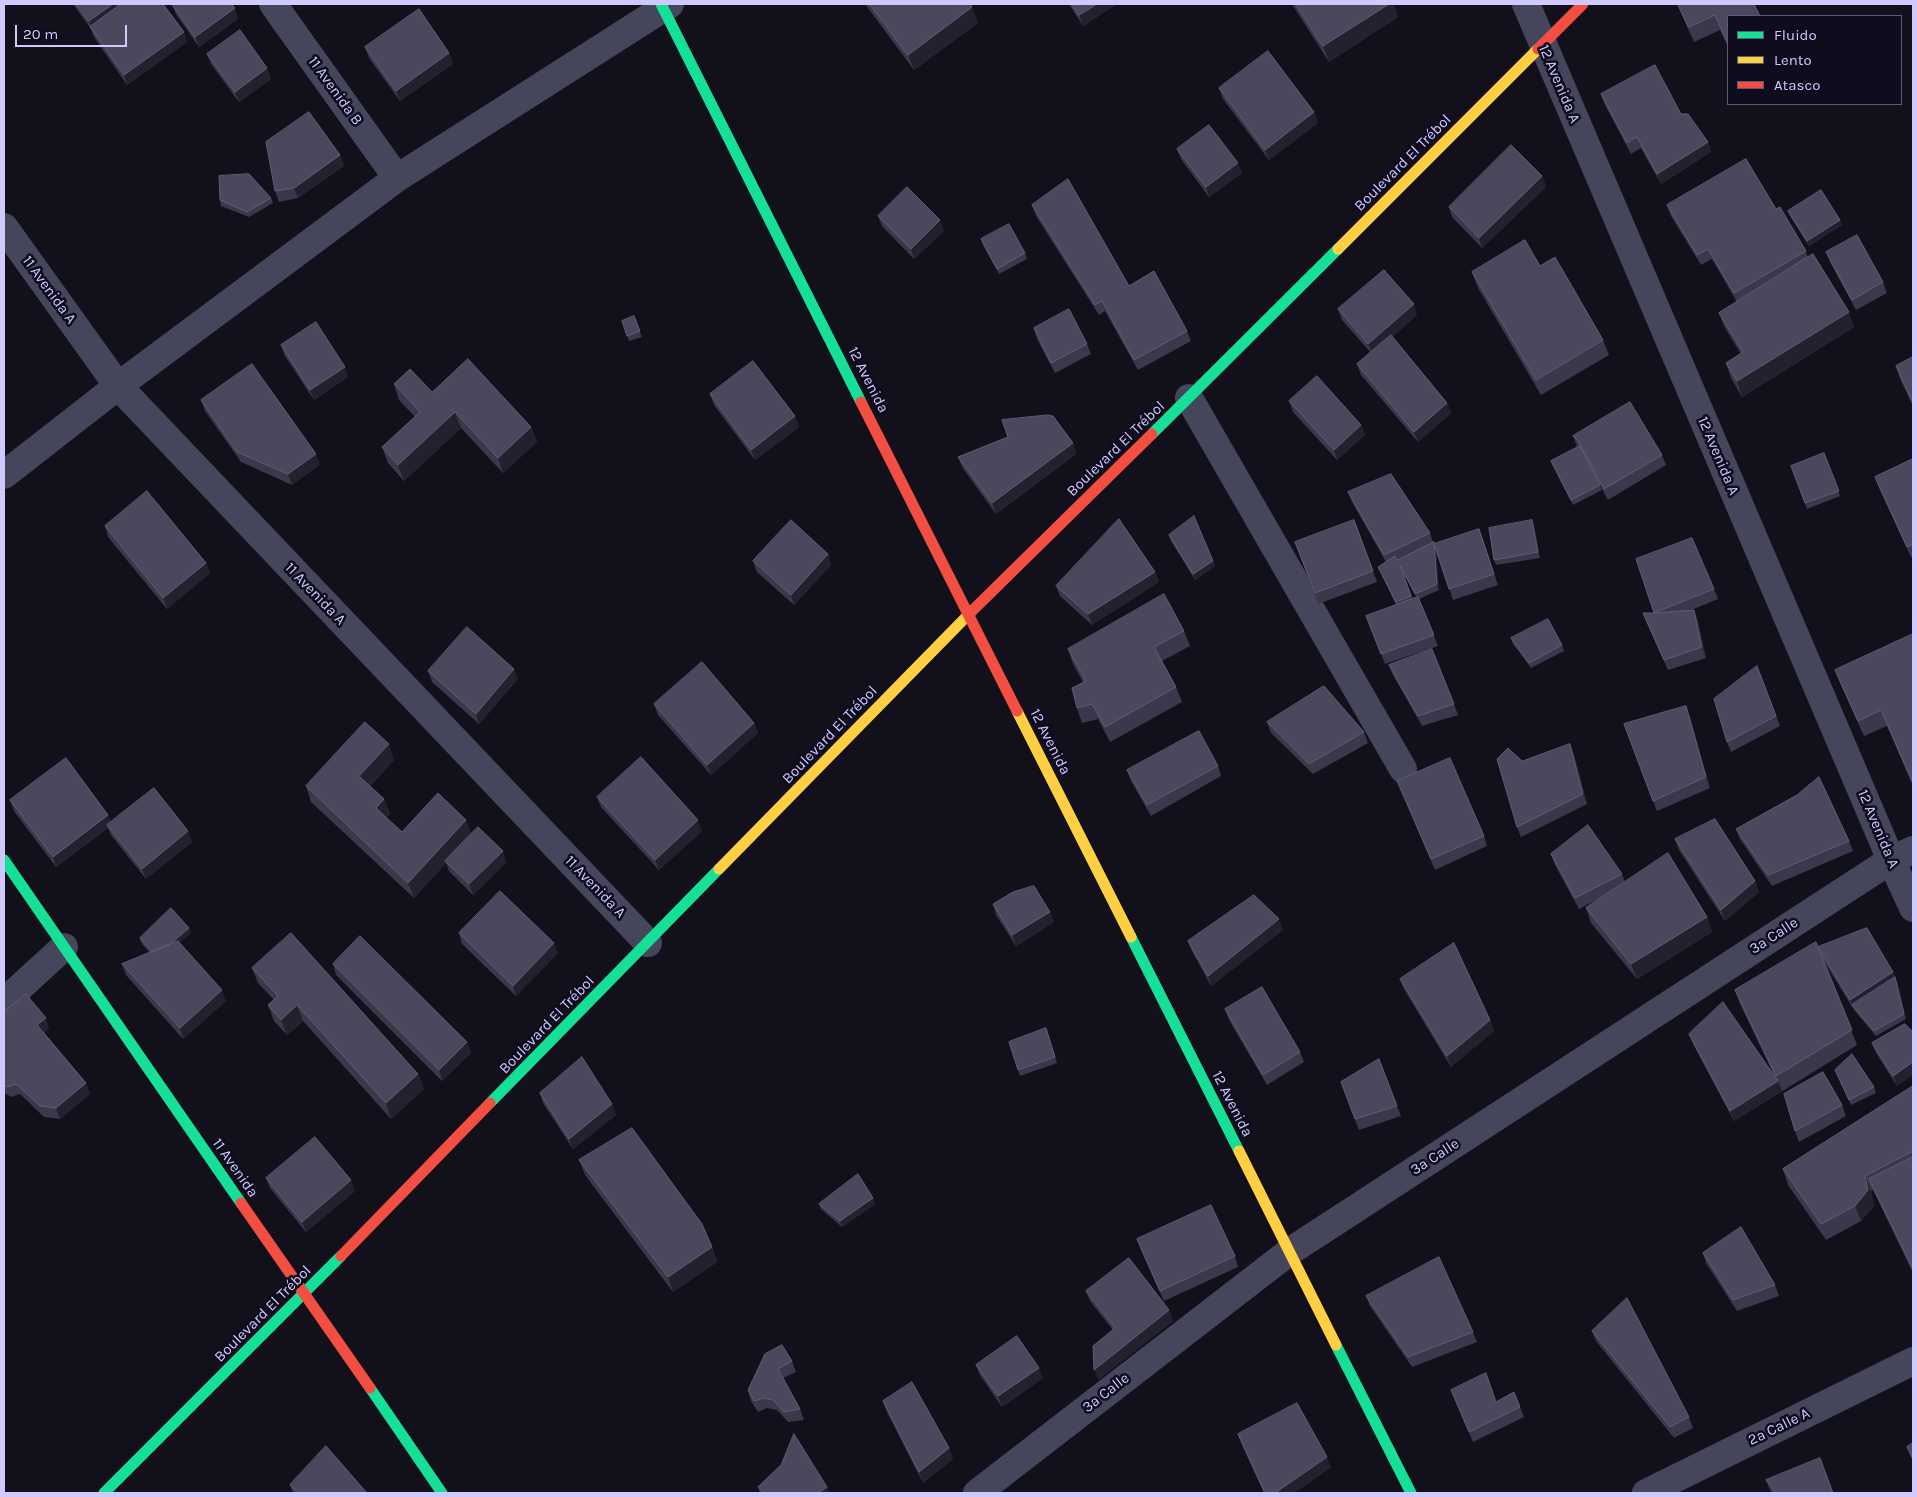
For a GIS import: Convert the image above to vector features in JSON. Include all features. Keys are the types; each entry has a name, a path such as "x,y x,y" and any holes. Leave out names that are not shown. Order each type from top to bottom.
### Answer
{"street":[{"name":"11 Avenida B","path":"273,4 397,178"},
{"name":"12 Avenida A","path":"1526,4 1542,44 1902,855 1913,908"},
{"name":"Boulevard El Trébol","path":"104,1493 304,1294 969,614 1189,398 1582,4"},
{"path":"4,475 118,386 397,178 665,5"},
{"name":"12 Avenida","path":"665,5 1411,1493"},
{"name":"11 Avenida A","path":"4,227 118,386 648,943"},
{"path":"1189,398 1403,769"},
{"name":"3a Calle","path":"977,1493 1289,1252 1902,855"},
{"name":"11 Avenida","path":"4,860 442,1493"},
{"path":"4,1002 64,947"},
{"name":"2a Calle A","path":"1646,1493 1913,1361"}],"building":[{"path":"76,4 113,4 89,21"},
{"path":"121,4 163,4 184,32 124,75 90,27"},
{"path":"172,4 231,4 235,8 195,37"},
{"path":"870,4 970,4 972,7 908,55"},
{"path":"1072,4 1097,4 1079,15"},
{"path":"1296,4 1389,4 1323,46"},
{"path":"1678,4 1754,4 1760,15 1727,15 1727,42 1715,15 1689,27"},
{"path":"419,9 449,53 396,91 365,47"},
{"path":"240,30 267,68 235,92 207,54"},
{"path":"1268,51 1314,112 1265,150 1219,88"},
{"path":"1655,65 1681,114 1688,114 1708,142 1657,174 1637,137 1627,143 1601,94"},
{"path":"309,112 340,155 294,188 275,191 266,142"},
{"path":"1209,125 1238,163 1206,187 1177,149"},
{"path":"1511,145 1542,176 1479,238 1449,207"},
{"path":"1746,159 1776,209 1780,207 1806,251 1734,293 1708,249 1697,255 1667,205"},
{"path":"249,174 271,198 247,212 220,200 219,176"},
{"path":"1068,179 1129,286 1154,271 1187,331 1134,360 1102,301 1095,305 1032,205"},
{"path":"907,187 940,220 911,249 878,216"},
{"path":"1821,190 1840,220 1807,241 1788,211"},
{"path":"1009,224 1025,253 997,269 981,239"},
{"path":"1857,235 1883,282 1852,300 1826,252"},
{"path":"1525,240 1540,266 1555,257 1603,340 1536,380 1472,272"},
{"path":"1813,254 1849,312 1737,381 1726,363 1743,352 1719,313"},
{"path":"1384,270 1414,304 1368,344 1338,309"},
{"path":"1069,309 1087,344 1051,363 1034,328"},
{"path":"634,316 640,331 627,336 622,321"},
{"path":"316,322 345,367 310,390 281,345"},
{"path":"1391,335 1447,403 1414,432 1357,364"},
{"path":"1913,357 1913,403 1896,366"},
{"path":"468,359 531,427 498,458 455,412 398,465 382,447 420,412 394,384 410,369 432,392"},
{"path":"753,361 795,416 751,450 710,394"},
{"path":"252,364 316,454 288,474 237,452 201,400"},
{"path":"1317,376 1361,425 1334,450 1289,401"},
{"path":"1630,402 1662,455 1604,489 1578,441 1573,436"},
{"path":"1053,416 1073,443 992,503 958,457 1008,437 1002,420"},
{"path":"1580,446 1600,485 1571,500 1551,461"},
{"path":"1824,453 1839,491 1805,503 1791,466"},
{"path":"1913,459 1913,544 1907,547 1875,477"},
{"path":"1391,474 1430,533 1384,555 1348,492"},
{"path":"147,491 206,563 163,598 105,526"},
{"path":"1194,516 1213,561 1193,574 1169,535"},
{"path":"1119,519 1155,572 1088,614 1056,586"},
{"path":"791,520 828,554 791,595 753,561"},
{"path":"1354,520 1373,571 1315,593 1295,542"},
{"path":"1532,520 1538,552 1494,560 1489,528"},
{"path":"1479,529 1494,574 1449,589 1434,544"},
{"path":"1692,538 1714,589 1654,613 1636,559"},
{"path":"1434,542 1437,584 1415,594 1400,565 1411,596 1396,602 1378,567 1395,556 1397,560"},
{"path":"1164,594 1184,631 1154,647 1176,687 1105,727 1092,704 1077,708 1072,688 1086,681 1068,649"},
{"path":"1418,597 1434,635 1381,654 1366,616"},
{"path":"1694,610 1702,647 1664,660 1643,613"},
{"path":"1548,619 1562,645 1529,663 1511,638"},
{"path":"467,627 514,669 476,714 428,671"},
{"path":"1913,634 1913,783 1881,710 1858,721 1835,670"},
{"path":"1432,649 1454,704 1418,716 1389,665"},
{"path":"702,662 754,723 707,765 654,704"},
{"path":"1757,666 1776,716 1727,742 1714,699"},
{"path":"1324,686 1364,732 1309,764 1267,722"},
{"path":"1686,706 1706,777 1653,801 1624,724"},
{"path":"365,722 389,744 359,776 384,799 376,808 402,832 438,793 466,820 408,883 306,786"},
{"path":"1199,731 1218,766 1147,805 1127,770"},
{"path":"1570,744 1583,794 1517,827 1497,759 1508,748 1522,761"},
{"path":"641,757 698,820 655,860 597,797"},
{"path":"66,758 108,815 53,857 10,800"},
{"path":"1450,758 1484,836 1431,859 1397,781"},
{"path":"1819,777 1849,841 1768,875 1736,829 1797,795"},
{"path":"154,788 188,831 142,869 107,825"},
{"path":"1715,819 1755,881 1721,910 1675,839"},
{"path":"1588,825 1622,874 1575,898 1551,854"},
{"path":"478,827 503,851 469,884 445,861"},
{"path":"1668,853 1707,917 1631,964 1586,908"},
{"path":"1034,886 1050,912 1012,935 993,904 1013,892"},
{"path":"500,891 554,943 513,986 459,933"},
{"path":"1254,895 1279,919 1208,976 1188,941"},
{"path":"171,908 189,928 169,945 152,952 140,938"},
{"path":"1867,928 1893,972 1850,1000 1818,947"},
{"path":"291,933 418,1074 386,1103 297,1005 281,1020 268,1005 278,996 252,968"},
{"path":"360,936 467,1042 439,1070 333,964"},
{"path":"178,941 222,990 180,1028 122,964"},
{"path":"1816,942 1852,1030 1776,1076 1735,990"},
{"path":"1454,943 1490,1020 1447,1056 1400,979"},
{"path":"1895,977 1904,1014 1874,1031 1852,1005"},
{"path":"1262,987 1300,1052 1263,1075 1225,1009"},
{"path":"26,994 46,1018 37,1025 86,1083 56,1108 40,1106 16,1084 7,1087 4,1085 4,1012"},
{"path":"1723,1002 1778,1081 1730,1111 1689,1034"},
{"path":"1905,1024 1913,1032 1913,1062 1893,1076 1872,1043"},
{"path":"1046,1028 1055,1057 1018,1070 1009,1042"},
{"path":"1852,1054 1874,1087 1849,1100 1835,1070"},
{"path":"582,1057 612,1104 569,1139 540,1093"},
{"path":"1379,1059 1397,1106 1355,1119 1341,1082"},
{"path":"1823,1072 1842,1105 1795,1131 1784,1094"},
{"path":"1913,1086 1913,1151 1865,1176 1868,1190 1855,1206 1821,1224 1783,1169"},
{"path":"632,1128 702,1224 712,1247 668,1277 579,1160"},
{"path":"315,1137 351,1180 302,1222 266,1178"},
{"path":"1913,1157 1913,1269 1869,1179"},
{"path":"858,1174 873,1198 840,1221 819,1204"},
{"path":"1211,1205 1235,1256 1160,1291 1137,1239"},
{"path":"1741,1227 1775,1285 1733,1300 1703,1253"},
{"path":"1439,1257 1473,1332 1408,1357 1366,1296"},
{"path":"1129,1258 1169,1310 1094,1370 1093,1346 1115,1328 1086,1291"},
{"path":"1627,1298 1689,1417 1670,1427 1592,1331"},
{"path":"1017,1336 1039,1368 998,1396 976,1365"},
{"path":"782,1345 792,1361 778,1369 800,1409 784,1412 773,1400 764,1398 754,1401 748,1390 765,1354"},
{"path":"1486,1373 1496,1402 1514,1392 1520,1407 1469,1432 1451,1390"},
{"path":"912,1382 949,1448 919,1472 883,1401"},
{"path":"1297,1403 1327,1457 1275,1493 1265,1493 1238,1434"},
{"path":"794,1434 827,1487 818,1493 764,1493 758,1487 781,1465"},
{"path":"1913,1443 1913,1459 1907,1447"},
{"path":"326,1446 367,1493 298,1493 290,1485"},
{"path":"1820,1458 1833,1493 1776,1493 1766,1480"}],"traffic: fast":[{"path":"661,4 861,402"},
{"path":"1152,434 1338,249"},
{"path":"4,860 241,1203"},
{"path":"490,1103 719,869"},
{"path":"1131,937 1239,1151"},
{"path":"104,1493 341,1256"},
{"path":"1336,1345 1411,1493"},
{"path":"370,1388 442,1493"}],"traffic: slow":[{"path":"1338,249 1538,49"},
{"path":"719,869 972,611"},
{"path":"1017,711 1131,937"},
{"path":"1239,1151 1336,1345"}],"traffic: jam":[{"path":"1538,49 1583,4"},
{"path":"861,402 1017,711"},
{"path":"972,611 1152,434"},
{"path":"341,1256 490,1103"},
{"path":"241,1203 370,1388"}]}
